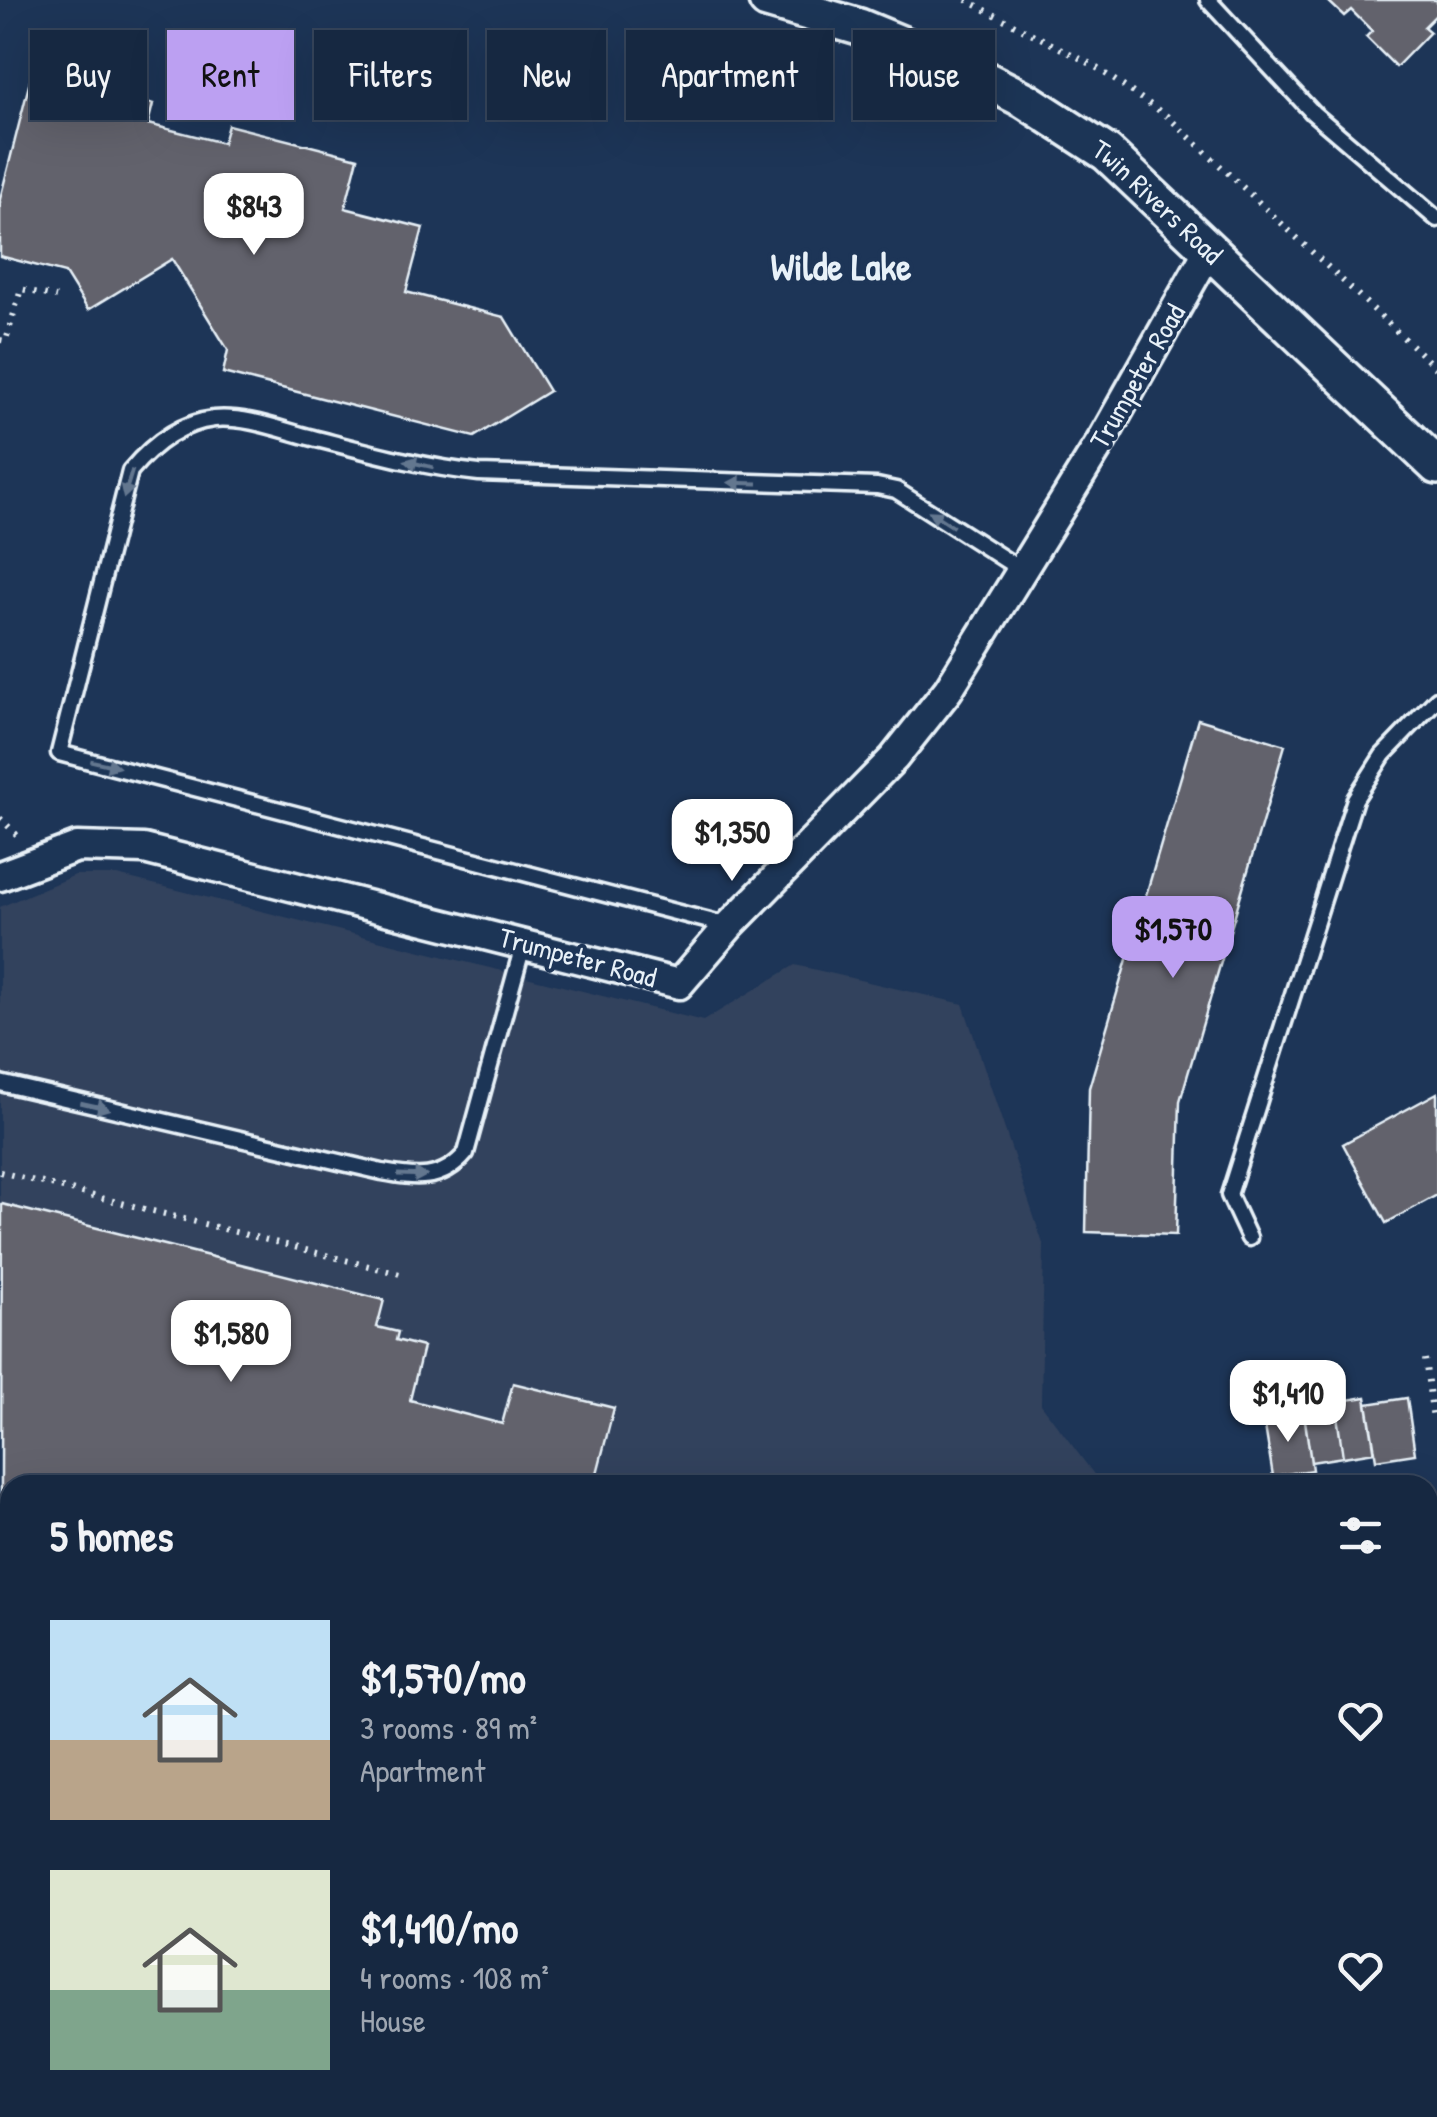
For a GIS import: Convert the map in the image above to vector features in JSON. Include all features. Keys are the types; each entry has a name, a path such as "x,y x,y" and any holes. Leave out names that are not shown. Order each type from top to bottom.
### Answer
{"street":[{"name":"Twin Rivers Road","path":"767,0 821,8 916,48 1026,100 1107,154 1437,466"},
{"name":"Trumpeter Road","path":"0,876 77,846 144,850 680,984 729,926 894,758 948,690 1023,572 1210,248"}],"lane":[{"path":"1208,0 1313,113 1437,220"},
{"path":"729,926 59,753 130,471 147,451 186,426 214,419 247,421 430,468 480,474 877,486 896,490 1023,572"},
{"path":"1248,1238 1230,1195 1354,799 1383,755 1437,699"},
{"path":"0,1084 382,1172 416,1178 440,1174 466,1152 524,942"}],"path":[{"path":"966,0 1091,64 1167,116 1437,369"},
{"path":"0,340 6,341 21,289 56,297"},
{"path":"0,818 12,826 22,841"},
{"path":"0,1172 400,1274"},
{"path":"1425,1359 1433,1419 1437,1418"}],"shaded area":[{"path":"75,875 117,875 703,1021 795,965 963,1004 1044,1247 1041,1404 1094,1475 0,1475 0,907"}],"building":[{"path":"1327,0 1437,0 1437,14 1424,27 1430,32 1396,67 1366,37 1372,31 1351,10 1344,16"},
{"path":"30,81 30,120 147,120 147,102 153,104 148,124 223,143 228,125 358,158 345,208 423,228 406,292 504,317 549,391 474,437 223,373 228,350 172,259 88,310 65,273 0,256 0,199"},
{"path":"1198,719 1285,745 1180,1101 1176,1235 1086,1232 1089,1088"},
{"path":"1437,1093 1437,1195 1386,1223 1343,1144"},
{"path":"2,1204 384,1300 377,1327 398,1332 396,1340 423,1347 410,1400 502,1424 513,1383 614,1408 597,1475 1,1475"},
{"path":"1366,1397 1375,1452 1343,1457 1335,1402"},
{"path":"1407,1398 1415,1454 1376,1460 1367,1404"},
{"path":"1335,1402 1343,1457 1311,1462 1303,1407"},
{"path":"1304,1413 1312,1470 1273,1475 1264,1420"}],"district":[{"name":"Wilde Lake","path":"841,267"}]}
